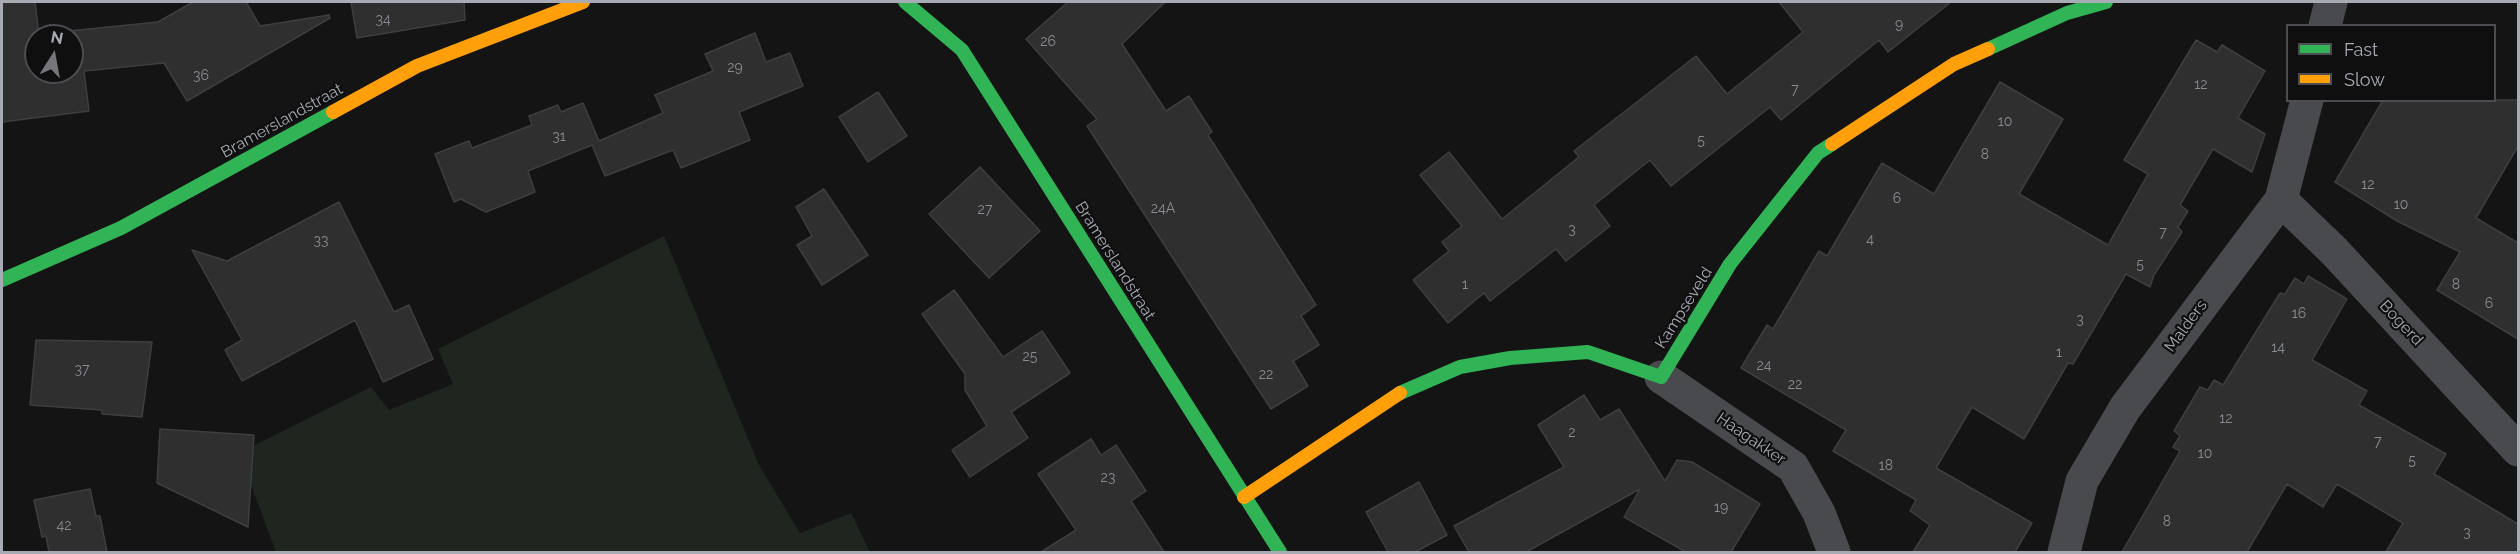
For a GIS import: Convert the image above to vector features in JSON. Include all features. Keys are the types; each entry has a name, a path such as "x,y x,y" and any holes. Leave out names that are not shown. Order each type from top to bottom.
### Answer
{"street":[{"name":"Bramerslandstraat","path":"2,280 121,228 417,66 583,2"},
{"name":"Bramerslandstraat","path":"905,2 962,50 1280,552"},
{"name":"Kampseveld","path":"1661,377 1730,264 1818,153 1954,64 2067,13 2106,2"},
{"path":"2326,24 2331,2"},
{"name":"Malders","path":"2064,552 2082,481 2125,408 2282,200 2306,102"},
{"name":"Bogerd","path":"2282,200 2334,250 2518,450"},
{"path":"1244,497 1406,389 1460,367 1510,358 1588,352 1661,377"},
{"name":"Haagakker","path":"1661,377 1793,467 1819,513 1834,552"}],"shaded area":[{"path":"664,236 759,465 800,533 851,513 870,552 276,552 239,453 371,387 389,410 453,384 438,349"}],"building":[{"path":"2,2 35,2 38,24 24,24 24,84 84,84 84,71 89,111 2,122"},
{"path":"193,2 246,2 260,26 329,15 330,18 187,101 164,63 84,71 84,29 158,22"},
{"path":"351,2 464,2 465,20 357,38"},
{"path":"1068,2 1165,2 1122,44 1166,111 1189,96 1212,132 1208,135 1316,305 1301,316 1319,345 1293,361 1308,386 1271,409 1087,126 1097,119 1026,39"},
{"path":"1779,2 1951,2 1888,52 1879,40 1781,120 1770,107 1671,186 1650,160 1594,205 1610,226 1566,261 1556,249 1490,301 1484,293 1448,323 1413,280 1449,251 1442,242 1462,226 1420,175 1449,152 1502,219 1579,157 1574,151 1696,56 1727,94 1803,32"},
{"path":"755,33 766,62 790,53 803,86 739,112 750,140 681,168 673,150 605,176 592,145 528,171 535,192 486,212 461,199 454,202 435,154 469,141 472,148 532,125 529,116 558,105 561,112 583,103 599,141 663,113 655,95 713,71 705,54"},
{"path":"2196,40 2217,52 2222,45 2265,71 2238,118 2265,134 2252,172 2213,149 2180,205 2188,211 2178,227 2182,232 2154,275 2150,287 2126,274 2073,364 2068,363 2024,439 1972,407 1936,468 2032,523 2015,552 1913,552 1930,525 1910,511 1916,500 1833,451 1846,430 1741,368 1767,325 1773,329 1819,251 1827,256 1882,163 1934,194 2000,82 2063,119 2019,194 2108,245 2148,174 2124,160"},
{"path":"878,92 907,136 868,162 839,117"},
{"path":"2518,100 2518,146 2476,218 2518,243 2518,339 2437,290 2460,252 2397,221 2335,182 2382,102"},
{"path":"980,167 1040,231 989,278 929,214"},
{"path":"824,189 868,255 822,285 797,245 812,236 796,207"},
{"path":"339,202 394,312 409,305 433,359 383,382 355,320 242,381 225,350 242,340 192,250 227,261"},
{"path":"2308,276 2347,299 2312,360 2367,391 2359,405 2446,454 2434,474 2518,524 2518,552 2386,552 2403,523 2337,484 2323,507 2287,484 2247,552 2122,552 2180,451 2173,447 2180,436 2174,431 2200,387 2208,390 2214,380 2223,385 2280,293 2285,294 2295,278 2304,284"},
{"path":"954,290 1003,357 1042,331 1070,373 1011,412 1028,438 970,477 952,450 987,426 965,390 965,374 922,314"},
{"path":"36,340 152,342 142,417 102,414 102,410 30,405"},
{"path":"1584,395 1600,420 1619,409 1665,481 1677,460 1692,462 1760,504 1731,552 1686,552 1624,517 1640,489 1526,552 1469,552 1454,526 1564,467 1538,425"},
{"path":"160,429 254,435 248,527 157,483"},
{"path":"1091,439 1101,455 1116,445 1146,491 1131,501 1164,552 1041,552 1076,530 1038,474"},
{"path":"1419,482 1447,535 1415,552 1388,552 1366,512"},
{"path":"90,489 96,516 100,516 107,552 49,552 46,536 42,537 34,500"}],"traffic: fast":[{"path":"905,2 962,50 1280,552"},
{"path":"1988,49 2067,13 2106,2"},
{"path":"2,280 121,228 333,112"},
{"path":"1400,393 1460,367 1510,358 1588,352 1661,377 1730,264 1818,153 1832,144"}],"traffic: slow":[{"path":"333,112 417,66 583,2"},
{"path":"1832,144 1954,64 1988,49"},
{"path":"1244,497 1400,393"}]}
